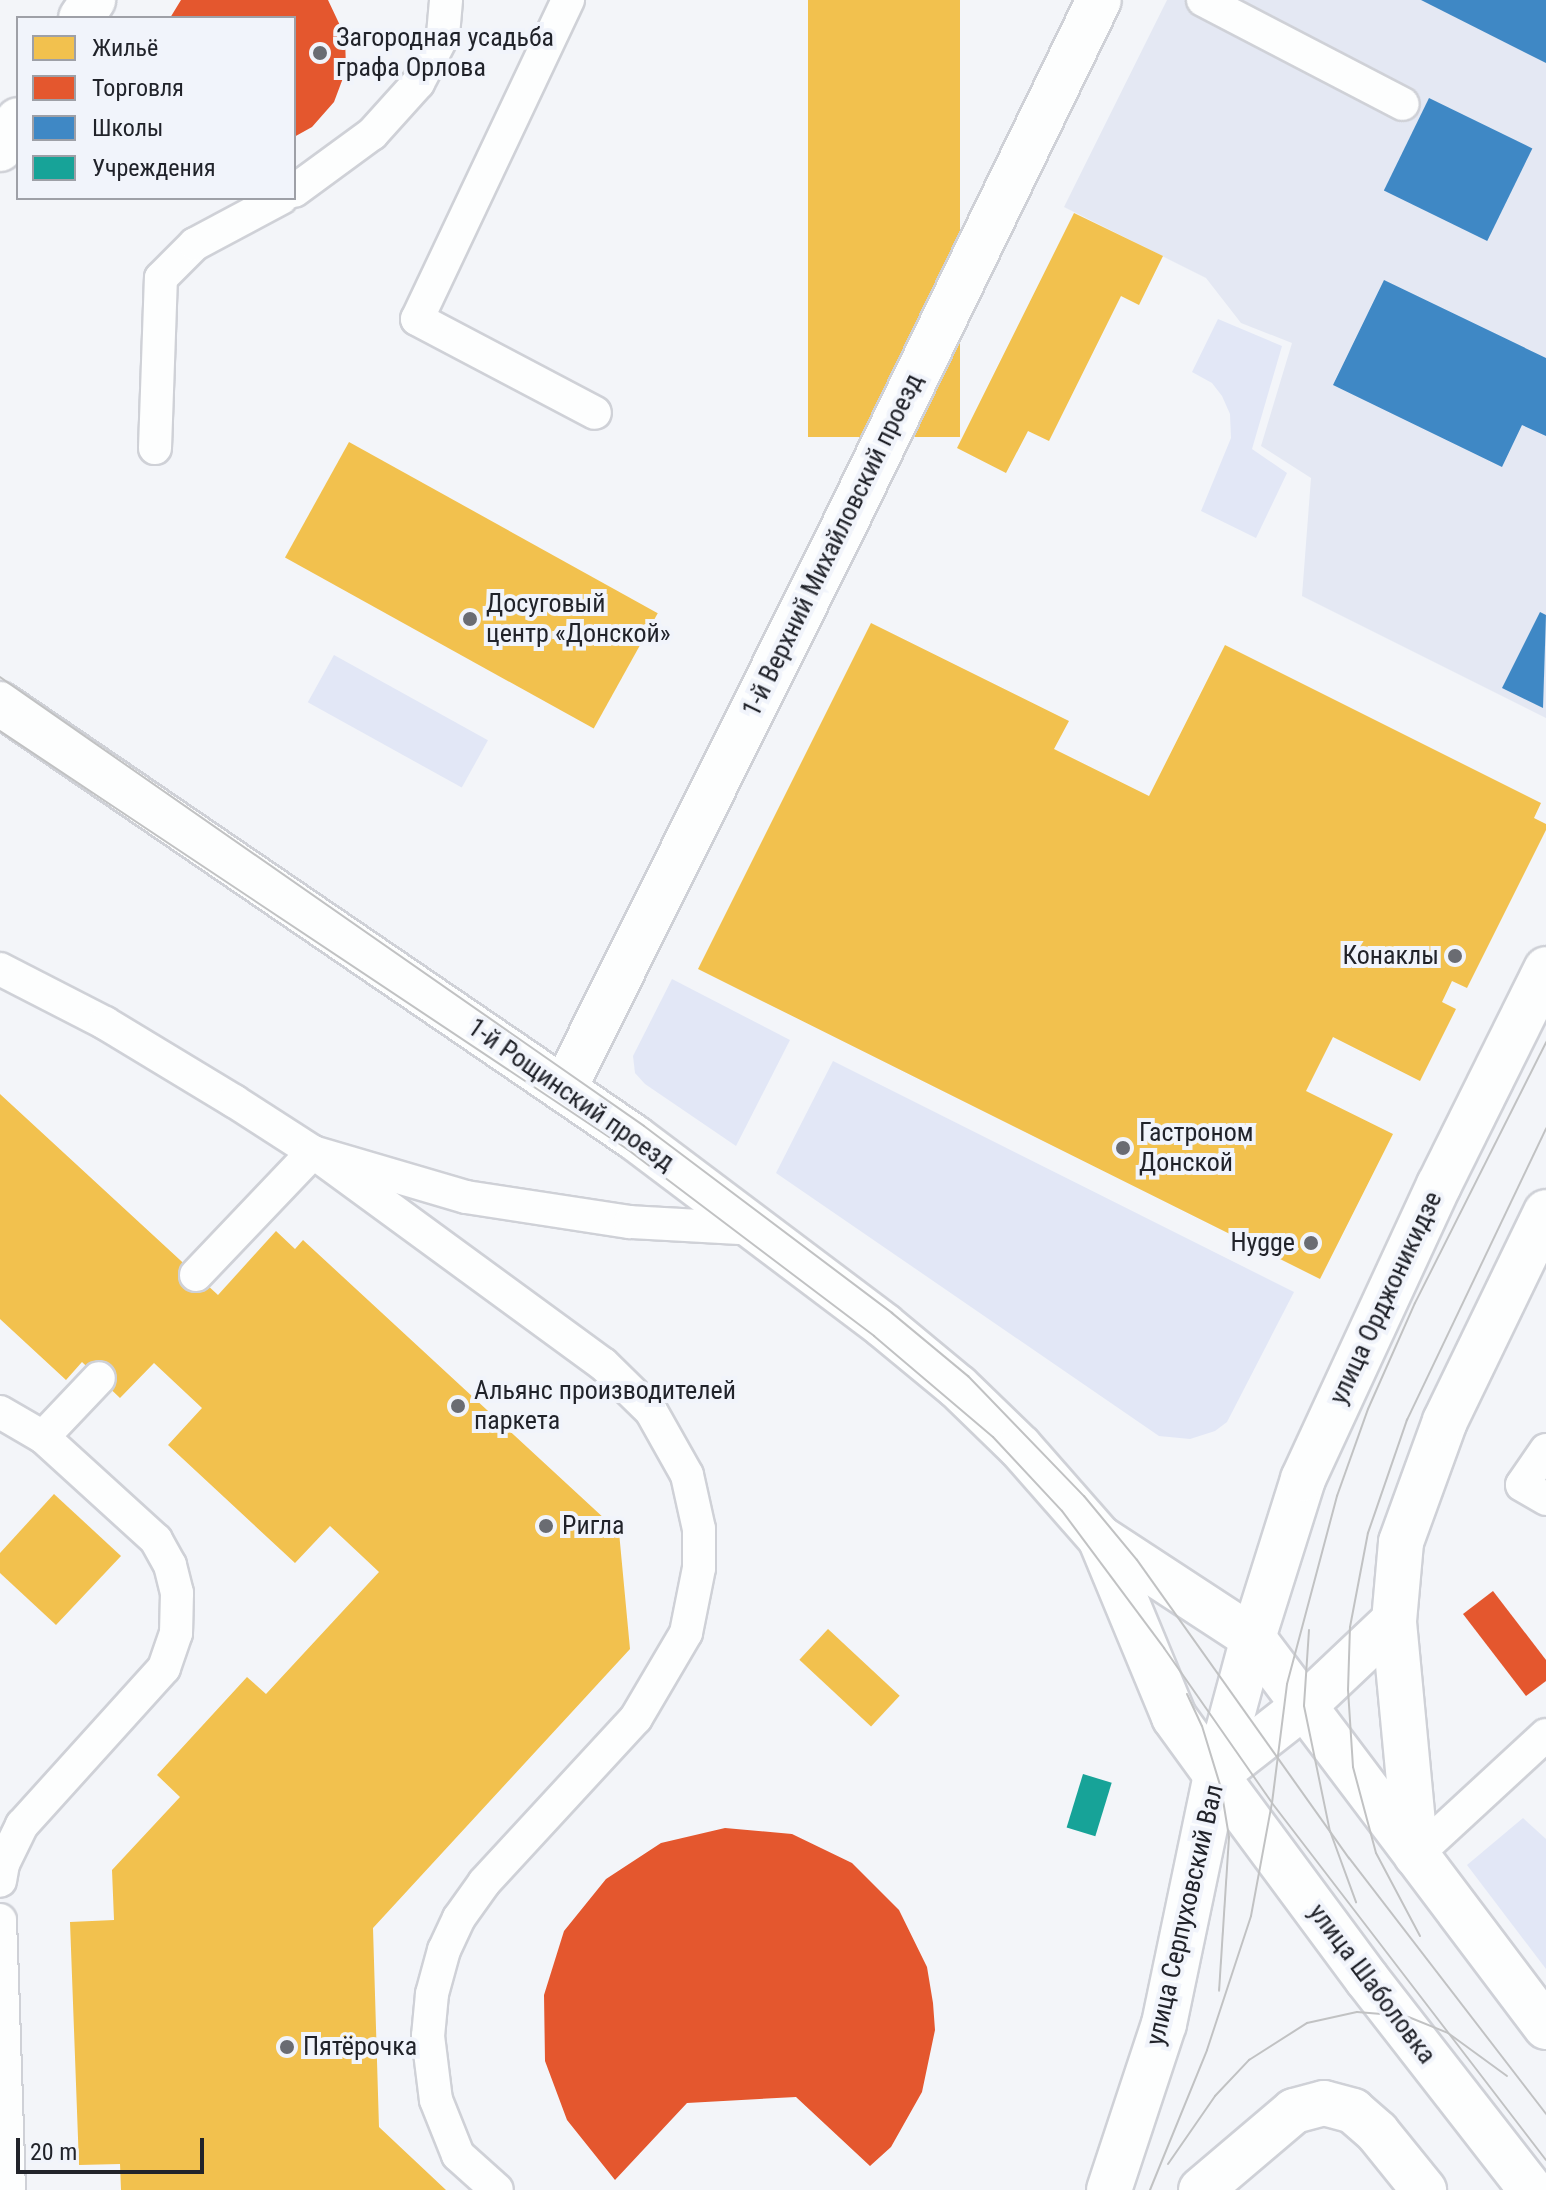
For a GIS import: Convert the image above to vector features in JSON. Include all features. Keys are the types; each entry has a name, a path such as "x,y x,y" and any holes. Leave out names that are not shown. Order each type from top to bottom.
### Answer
{"street":[{"name":"1-й Верхний Михайловский проезд","path":"564,1089 840,534 1099,0"},
{"path":"0,149 16,123"},
{"name":"1-й Рощинский проезд","path":"0,704 564,1089 755,1229 883,1325 958,1387 1020,1447 1100,1538 1253,1638"},
{"name":"улица Орджоникидзе","path":"1253,1638 1303,1479 1326,1425 1546,969"},
{"path":"1416,1855 1394,1621 1401,1542 1445,1421 1543,1227"},
{"name":"1-й Рощинский проезд","path":"1100,1538 1174,1717 1216,1775"},
{"path":"1216,1775 1304,1706 1394,1621"},
{"path":"1253,1638 1546,2027"},
{"name":"улица Серпуховский Вал","path":"1109,2190 1164,2024 1216,1775 1253,1638"},
{"name":"улица Шаболовка","path":"1216,1775 1367,1979 1531,2190"},
{"path":"1201,2190 1294,2111 1324,2103 1353,2111 1377,2132 1424,2190"}],"lane":[{"path":"296,190 372,134 418,83 443,35 446,0"},
{"path":"568,0 417,319 595,413"},
{"path":"1203,0 1403,104"},
{"path":"155,448 161,278 195,244 277,200"},
{"path":"3,967 179,1066 313,1152 603,1364 651,1411 669,1437 694,1501 699,1568 686,1633 650,1697 601,1758 484,1883 459,1918 444,1950 432,1994 428,2036 433,2086 458,2155 497,2190"},
{"path":"313,1152 466,1197 630,1222 755,1229"},
{"path":"196,1275 313,1152"},
{"path":"43,1437 99,1378"},
{"path":"0,1412 43,1437 156,1540 170,1565 177,1593 176,1633 164,1668 22,1825 3,1864 0,1881"},
{"path":"1546,1450 1522,1485 1546,1499"},
{"path":"1416,1855 1546,1735"},
{"path":"0,1920 9,2190"}],"shaded area":[{"path":"1167,0 1546,0 1546,718 1302,596 1311,478 1261,446 1292,343 1241,323 1206,278 1064,207"},
{"path":"1218,319 1282,346 1252,449 1287,473 1256,538 1201,511 1231,438 1230,414 1222,396 1212,383 1192,372"},
{"path":"334,655 488,740 462,788 308,702"},
{"path":"672,979 790,1040 736,1146 645,1084 635,1073 633,1056"},
{"path":"833,1061 1294,1292 1227,1422 1215,1431 1190,1439 1159,1436 776,1173"},
{"path":"1523,1818 1546,1839 1546,1969 1467,1865"}],"building: Жильё":[{"path":"808,0 960,0 960,437 808,437"},
{"path":"1074,213 1163,256 1139,305 1121,296 1049,441 1028,431 1006,473 957,448"},
{"path":"349,442 658,613 594,729 285,557"},
{"path":"871,623 1069,721 1054,749 1149,796 1225,645 1541,803 1534,818 1546,824 1546,830 1467,988 1452,981 1442,1002 1456,1009 1420,1081 1333,1037 1306,1091 1393,1134 1320,1279 698,969"},
{"path":"0,1094 218,1295 276,1231 295,1249 303,1240 619,1532 630,1649 373,1928 379,2127 446,2190 121,2190 120,2164 79,2165 70,1922 114,1920 112,1870 180,1797 157,1775 247,1677 266,1694 379,1572 330,1526 295,1563 168,1445 202,1408 154,1363 120,1398 82,1362 66,1380 0,1319"},
{"path":"54,1494 121,1556 56,1625 0,1573 0,1553"},
{"path":"828,1629 900,1696 871,1727 799,1660"}],"building: Торговля":[{"name":"Загородная усадьба графа Орлова","path":"181,0 328,0 345,36 346,70 334,102 312,127 296,136 296,16 171,16"},
{"path":"1493,1591 1546,1660 1546,1681 1526,1696 1463,1614"},
{"path":"725,1828 792,1834 852,1863 899,1910 927,1967 933,2003 935,2030 922,2092 891,2147 870,2166 796,2097 687,2103 615,2180 567,2120 545,2061 544,1995 564,1931 606,1879 661,1843"}],"building: Школы":[{"path":"1421,0 1546,0 1546,63"},
{"path":"1429,98 1532,148 1487,241 1384,191"},
{"path":"1384,280 1546,358 1546,436 1522,425 1502,467 1333,385"},
{"path":"1540,612 1546,615 1543,708 1502,688"}],"building: Учреждения":[{"path":"1083,1774 1112,1783 1095,1836 1067,1828"}],"tram line":[{"path":"0,677 644,1126 892,1313 968,1376 1084,1496 1137,1560 1349,1858 1546,2114"},
{"path":"0,731 627,1149 874,1336 993,1437 1062,1511 1164,1648 1272,1803 1546,2160"},
{"path":"1150,2190 1207,2050 1251,1916 1272,1803 1287,1684 1337,1496 1368,1409 1415,1303 1546,1042"},
{"path":"1420,1936 1376,1853 1353,1767 1348,1690 1350,1627 1368,1533 1407,1420 1546,1128"},
{"path":"1309,1630 1304,1706 1330,1831 1356,1902"},
{"path":"1187,1694 1202,1726 1221,1788 1229,1837 1219,1991"},
{"path":"1168,2164 1215,2096 1249,2060 1307,2023 1357,2012 1406,2016 1448,2033 1507,2076"}],"place":[{"name":"Загородная усадьба графа Орлова","path":"320,53"},
{"name":"Досуговый центр «Донской»","path":"470,619"},
{"name":"Конаклы","path":"1455,956"},
{"name":"Гастроном Донской","path":"1123,1148"},
{"name":"Hygge","path":"1311,1243"},
{"name":"Альянс производителей паркета","path":"458,1406"},
{"name":"Ригла","path":"546,1526"},
{"name":"Пятёрочка","path":"287,2047"}]}
